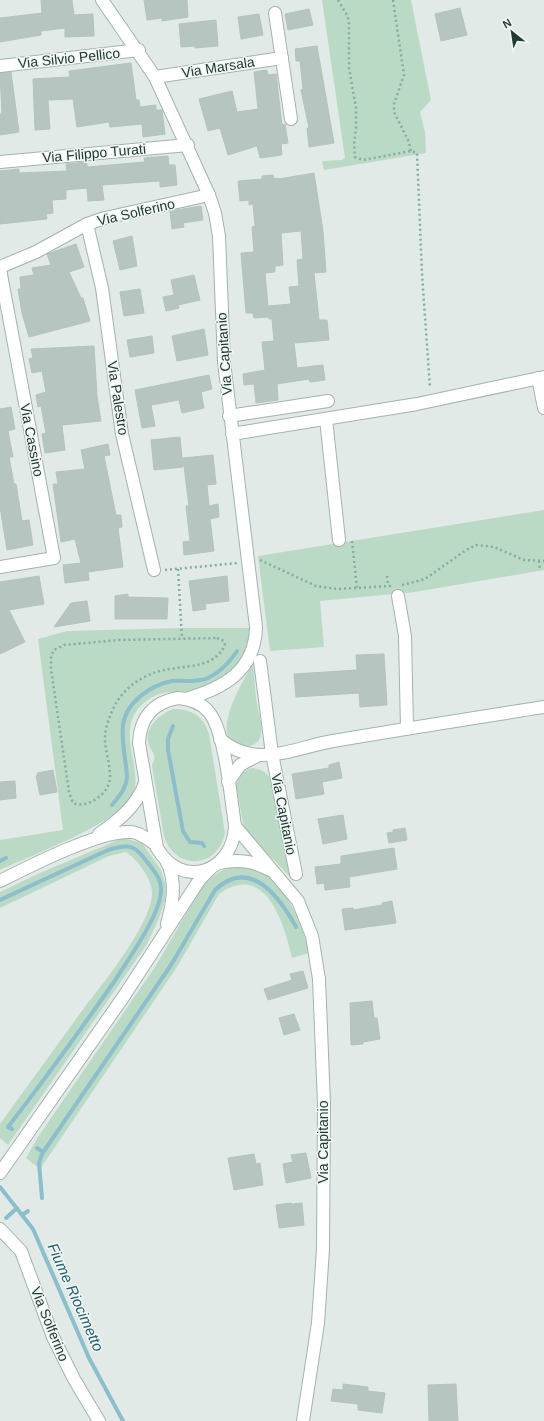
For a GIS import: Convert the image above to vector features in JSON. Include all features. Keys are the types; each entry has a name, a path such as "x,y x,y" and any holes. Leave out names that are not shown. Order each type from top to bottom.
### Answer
{"street":[{"name":"Via Capitanio","path":"102,0 114,19 139,50 155,76 188,145 215,213 219,236 221,320 229,416 256,627 256,638 248,658 229,681 209,692 186,699 178,698 162,703 148,713 143,721 139,733 139,743 155,844"},
{"path":"275,13 291,119"},
{"name":"Via Silvio Pellico","path":"0,66 139,50"},
{"name":"Via Marsala","path":"155,76 282,58"},
{"name":"Via Filippo Turati","path":"0,162 188,145"},
{"name":"Via Solferino","path":"0,268 36,252 87,224 123,213 209,196"},
{"name":"Via Palestro","path":"87,224 102,288 122,434 154,570"},
{"name":"Via Cassino","path":"0,268 54,558 0,567"},
{"path":"232,434 423,403 541,378 544,408"},
{"path":"229,416 328,401"},
{"path":"326,419 340,540"},
{"path":"398,596 405,636 407,729"},
{"name":"Via Capitanio","path":"260,661 272,754 296,874"},
{"path":"0,1173 124,996 200,879 228,854 233,845 235,826 220,739 213,718 208,711 201,705 186,699"},
{"path":"272,754 332,741 544,707"},
{"name":"Via Capitanio","path":"220,739 230,748 259,755 272,754"},
{"name":"Via Capitanio","path":"228,782 240,765 259,755"},
{"path":"91,839 128,811 141,795 145,783"},
{"name":"Via Capitanio","path":"235,826 298,901 307,921 315,952 322,1009 324,1104 323,1256 318,1323 303,1421"},
{"path":"0,881 91,839 107,835 132,832 155,844 171,870 173,890 170,913 163,936"},
{"name":"Via Capitanio","path":"165,860 174,866 188,871 203,871 231,860 252,862 275,872"},
{"name":"Via Solferino","path":"0,1228 16,1243 21,1251 53,1337 74,1379 99,1421"}],"path":[{"path":"338,0 347,14 349,22 349,68 356,108 354,144 355,157 363,160 411,151 417,153 422,274 430,393"},
{"path":"393,0 404,75 394,104 394,112 409,142 411,151"},
{"path":"352,541 357,588"},
{"path":"154,570 178,569 261,560 316,586 337,589 409,584 425,580 466,550 476,545 494,547 524,560 544,560"},
{"path":"539,561 540,571"},
{"path":"178,569 182,639"},
{"path":"387,576 388,586"},
{"path":"182,639 221,639 225,645 212,660 198,666 177,667 150,674 124,693 110,715 105,734 110,771 108,788 90,802 78,805 73,803 69,792 51,669 51,656 54,650 64,645 105,640 182,639"}],"green space":[{"path":"322,0 411,0 431,100 420,112 425,132 426,153 324,170 322,161 342,160 345,158"},
{"path":"544,510 544,570 415,592 320,601 324,647 270,651 258,556"},
{"path":"249,628 249,638 240,661 221,678 199,689 159,694 145,702 135,713 131,725 130,738 135,789 130,799 120,809 106,819 70,839 0,870 0,840 63,830 38,639 67,631"},
{"path":"253,664 256,698 261,723 260,737 256,743 250,746 239,747 229,739 227,722 238,690"},
{"path":"173,709 191,712 204,722 207,728 225,833 221,845 214,854 206,859 196,861 186,860 177,855 169,847 164,836 152,766 154,756 150,747 148,733 158,718"},
{"path":"252,768 259,769 264,772 269,776 272,782 293,880 274,860 252,841 244,828 236,785 240,773"},
{"path":"123,838 142,843 161,870 166,886 165,900 159,918 147,944 8,1145 0,1138 0,1124 125,953 144,921 150,907 152,888 144,870 126,852 109,856 0,908 0,892 42,872"},
{"path":"231,867 245,867 259,871 280,889 296,914 309,953 292,958 278,914 270,900 261,891 249,885 235,886 219,894 177,967 40,1169 26,1158 38,1137 155,967 200,890 206,882 214,876"}],"building":[{"path":"41,0 72,0 74,15 93,14 94,36 65,37 65,28 41,31 41,35 0,42 0,18 42,13"},
{"path":"144,0 187,0 188,17 162,21 162,18 147,20"},
{"path":"460,8 467,35 441,41 435,14"},
{"path":"309,9 313,25 288,30 285,14"},
{"path":"259,14 263,35 241,39 238,17"},
{"path":"216,20 218,46 195,48 195,46 181,47 179,24"},
{"path":"317,46 334,143 309,147 307,128 309,128 301,90 303,89 300,61 296,61 295,49"},
{"path":"131,63 136,100 139,100 140,107 156,105 156,110 162,110 165,134 143,137 142,124 110,127 109,122 77,127 73,99 48,100 50,129 35,130 33,79 70,77 69,71"},
{"path":"267,70 268,75 276,74 282,125 285,124 288,143 281,144 282,155 260,158 257,146 228,155 220,128 208,131 199,99 232,91 237,112 258,109 254,72"},
{"path":"11,72 19,132 0,135 0,114 2,114 0,73"},
{"path":"168,156 169,165 175,165 177,185 160,187 160,181 102,185 104,200 88,201 87,188 66,190 66,199 52,200 53,213 46,214 47,219 0,224 0,171 19,169 19,173 67,171 66,164 87,162 87,167 145,162 144,158"},
{"path":"314,173 323,231 326,272 314,273 319,320 327,320 329,340 294,343 297,368 323,365 325,380 310,382 309,379 277,384 278,400 256,403 254,384 244,385 243,374 265,370 262,342 274,341 272,319 269,319 269,317 254,318 253,313 246,313 241,253 254,252 252,227 255,226 253,204 249,205 249,200 240,201 238,181 262,179 262,176 273,175 274,179","holes":["301,231 303,259 297,260 299,286 289,287 291,304 268,306 265,273 275,272 275,266 283,265 281,233"]},
{"path":"201,206 203,220 183,223 184,227 172,229 170,211"},
{"path":"132,236 137,266 120,270 113,241"},
{"path":"76,244 84,267 69,272 81,298 83,298 90,321 29,337 22,313 18,289 21,289 20,277 34,275 32,268 51,265 47,254"},
{"path":"194,275 200,300 178,305 179,308 166,311 163,297 174,295 171,280"},
{"path":"140,289 144,313 124,316 120,292"},
{"path":"204,329 208,355 177,361 172,336"},
{"path":"152,336 154,353 130,357 127,340"},
{"path":"94,346 97,396 101,421 62,425 65,450 45,453 42,434 46,433 41,406 38,407 36,395 46,392 42,371 32,373 29,359 33,358 31,349"},
{"path":"209,375 212,389 201,392 204,408 182,413 179,400 151,405 155,426 142,428 135,390"},
{"path":"11,407 15,429 8,431 13,457 9,457 14,484 16,484 22,521 29,520 33,545 7,550 0,507 0,409"},
{"path":"180,437 183,467 154,470 151,440"},
{"path":"108,444 110,455 104,456 116,515 121,515 122,527 118,528 123,567 88,572 89,580 65,583 63,565 81,563 75,539 61,542 53,484 58,484 56,472 85,469 81,450"},
{"path":"213,455 216,484 207,485 209,506 218,504 219,517 210,519 214,551 184,555 183,542 190,541 186,506 189,506 183,458"},
{"path":"39,576 44,604 9,610 25,642 0,654 0,582"},
{"path":"227,576 229,601 205,604 206,609 193,611 189,581"},
{"path":"128,594 128,597 168,598 167,619 115,619 115,596"},
{"path":"87,601 90,621 54,627 71,603"},
{"path":"384,654 387,705 360,707 359,693 296,697 294,674 357,670 356,655"},
{"path":"339,762 342,778 322,782 324,794 296,799 292,774 329,768 329,765"},
{"path":"53,770 57,792 40,795 36,776 38,775 37,773"},
{"path":"15,781 16,798 0,800 0,782"},
{"path":"343,815 347,839 323,844 318,819"},
{"path":"405,828 407,840 389,843 387,833 393,832 393,830"},
{"path":"394,848 397,869 349,877 350,887 325,890 324,883 317,884 315,867 341,864 341,856"},
{"path":"392,901 396,923 345,930 342,909 353,908 353,910 382,905 382,903"},
{"path":"303,971 308,988 268,1000 264,989 292,980 290,974"},
{"path":"372,1001 374,1018 377,1018 380,1039 363,1042 363,1044 351,1045 350,1003"},
{"path":"294,1014 300,1030 284,1035 279,1018"},
{"path":"306,1153 311,1178 286,1183 283,1164 293,1162 291,1155"},
{"path":"254,1154 256,1164 260,1163 263,1185 234,1190 228,1158"},
{"path":"302,1203 304,1225 279,1228 276,1205"},
{"path":"343,1384 368,1387 368,1391 385,1393 382,1413 358,1410 358,1404 331,1401 333,1389 343,1390"},
{"path":"456,1384 458,1421 429,1421 428,1385"}],"waterway":[{"path":"112,805 122,792 127,777 123,725 125,717 134,702 148,691 164,683 172,681 204,680 217,673 224,667 237,651"},
{"path":"173,726 168,739 168,750 183,831 190,842 202,843 204,846"},
{"path":"0,900 108,850 127,846 139,852 155,872 161,886 160,900 156,911 136,948 76,1035 8,1127 12,1129"},
{"path":"0,861 6,858"},
{"path":"42,1198 39,1163 42,1154 171,965 215,890 228,881 240,878 252,879 262,884 272,893 289,915 296,927"},
{"path":"37,1148 43,1152"},
{"name":"Fiume Riocimetto","path":"0,1187 33,1229 89,1358 123,1421"},
{"path":"6,1218 17,1208"},
{"name":"Fiume Riocimetto","path":"22,1215 28,1211"}]}
